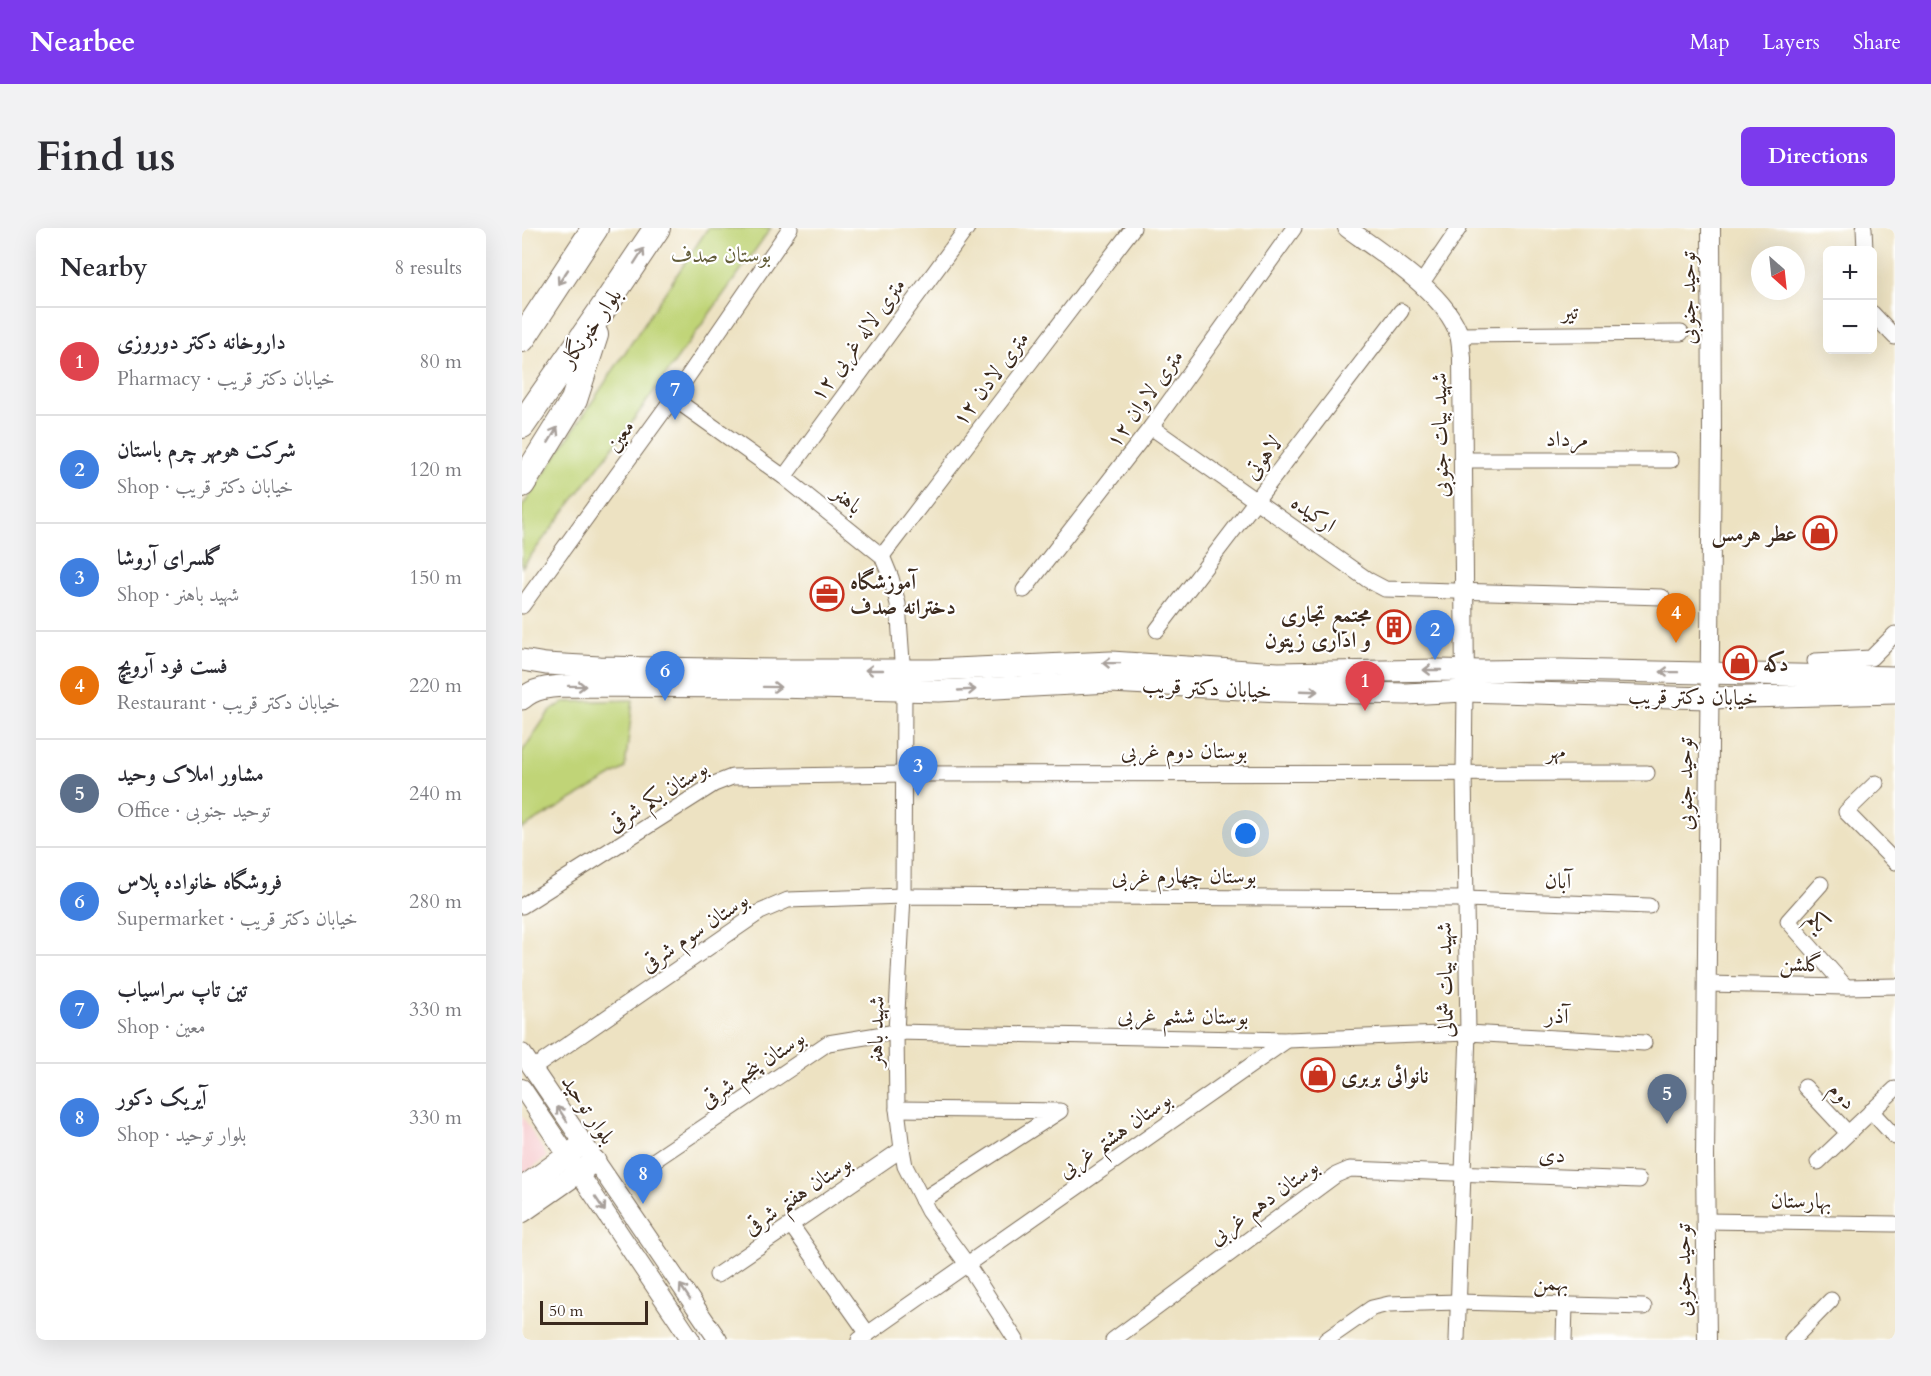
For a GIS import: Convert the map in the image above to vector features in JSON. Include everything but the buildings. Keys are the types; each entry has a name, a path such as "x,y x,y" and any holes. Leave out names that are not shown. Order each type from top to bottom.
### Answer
{"highway":[{"name":"بلوار خبرنگار","path":"522,425 603,310 657,228"},
{"path":"522,339 590,234"},
{"path":"522,484 574,400 603,310"}],"main road":[{"name":"خیابان دکتر قریب","path":"522,660 600,668 903,680"},
{"name":"خیابان دکتر قریب","path":"522,699 527,694 541,688 564,686 775,687 903,680 1111,662 1278,673 1438,670 1465,681 1708,698 1895,693"},
{"name":"خیابان دکتر قریب","path":"1465,681 1561,670 1895,677"},
{"path":"522,1212 550,1180 581,1158"},
{"path":"522,1188 550,1180"}],"street":[{"name":"معین","path":"522,606 673,398 790,228"},
{"name":"۱۲ متری لاله غربی","path":"784,477 967,228"},
{"name":"۱۲ متری لادن","path":"882,556 1133,228"},
{"name":"۱۲ متری لاوان","path":"1024,590 1151,427 1294,228"},
{"name":"شهید بیات جنوبی","path":"1347,228 1413,276 1450,316 1459,334 1462,358 1465,681"},
{"path":"1421,284 1459,228"},
{"name":"توحید جنوبی","path":"1707,1340 1708,698 1712,228"},
{"path":"1864,228 1865,246"},
{"name":"لاهوتی","path":"1157,630 1401,311"},
{"path":"1877,318 1895,337"},
{"name":"تیر","path":"1459,334 1681,333"},
{"name":"باهنر","path":"673,398 784,477 882,556"},
{"name":"ارکیده","path":"1151,427 1368,580 1385,589 1662,597"},
{"name":"مرداد","path":"1463,460 1671,460"},
{"path":"882,556 898,604 903,680"},
{"path":"1815,661 1871,658 1895,633"},
{"name":"شهید باهنر","path":"903,680 903,896 897,1032 897,1109 902,1149 905,1166 922,1200 1016,1340"},
{"name":"شهید بیات شمالی","path":"1457,1340 1468,1033 1465,899 1465,681"},
{"name":"بوستان دوم غربی","path":"904,774 1464,772"},
{"name":"مهر","path":"1464,772 1647,773"},
{"name":"بوستان یکم شرقی","path":"522,906 723,779 904,774"},
{"path":"1876,783 1846,812 1895,862"},
{"name":"یکم","path":"1821,884 1788,921 1846,987"},
{"name":"بوستان چهارم غربی","path":"903,896 1465,899"},
{"name":"بوستان سوم شرقی","path":"532,1069 773,905 788,900 903,896"},
{"name":"آبان","path":"1465,899 1649,906"},
{"name":"گلشن","path":"1707,984 1895,987"},
{"name":"بوستان ششم غربی","path":"897,1032 1287,1040 1468,1033"},
{"name":"بوستان پنجم شرقی","path":"643,1168 828,1043 897,1032"},
{"name":"آذر","path":"1468,1033 1644,1042"},
{"name":"بوستان هشتم غربی","path":"863,1337 1287,1040"},
{"name":"بلوار توحید","path":"522,1053 581,1158 691,1340"},
{"name":"دوم","path":"1805,1087 1848,1133"},
{"name":"بلوار توحید","path":"522,1088 581,1158 718,1340"},
{"name":"دوم","path":"1818,1162 1895,1089"},
{"path":"897,1109 1060,1111 922,1200"},
{"name":"دوم","path":"1871,1111 1895,1137"},
{"name":"بوستان هفتم شرقی","path":"717,1275 902,1149"},
{"name":"بوستان دهم غربی","path":"1113,1340 1342,1172 1350,1169 1464,1173"},
{"name":"دی","path":"1464,1173 1639,1180"},
{"name":"بهارستان","path":"1706,1221 1895,1224"},
{"path":"791,1225 863,1337"},
{"path":"1792,1340 1831,1300"},
{"name":"بهمن","path":"1326,1340 1379,1306 1458,1302 1644,1307"},
{"path":"1564,1340 1565,1305"}],"shaded area":[{"path":"522,1115 547,1157 522,1175"}],"green space":[{"name":"بوستان صدف","path":"708,228 771,228 624,433 522,567 522,507"},
{"path":"633,700 625,768 522,829 522,752 549,712 564,702"}],"place":[{"name":"تین تاپ سراسیاب","path":"675,420"},
{"name":"عطر هرمس","path":"1820,533"},
{"name":"آموزشگاه دخترانه صدف","path":"827,594"},
{"name":"مجتمع تجاری و اداری زیتون","path":"1394,627"},
{"name":"فست فود آرویچ","path":"1676,643"},
{"name":"شرکت هومهر چرم باستان","path":"1435,660"},
{"name":"دکه","path":"1740,663"},
{"name":"فروشگاه خانواده پلاس","path":"665,701"},
{"name":"داروخانه دکتر دوروزی","path":"1365,711"},
{"name":"گلسرای آروشا","path":"918,796"},
{"name":"نانوائی بربری","path":"1318,1075"},
{"name":"مشاور املاک وحید","path":"1667,1124"},
{"name":"آیریک دکور","path":"643,1204"}]}
